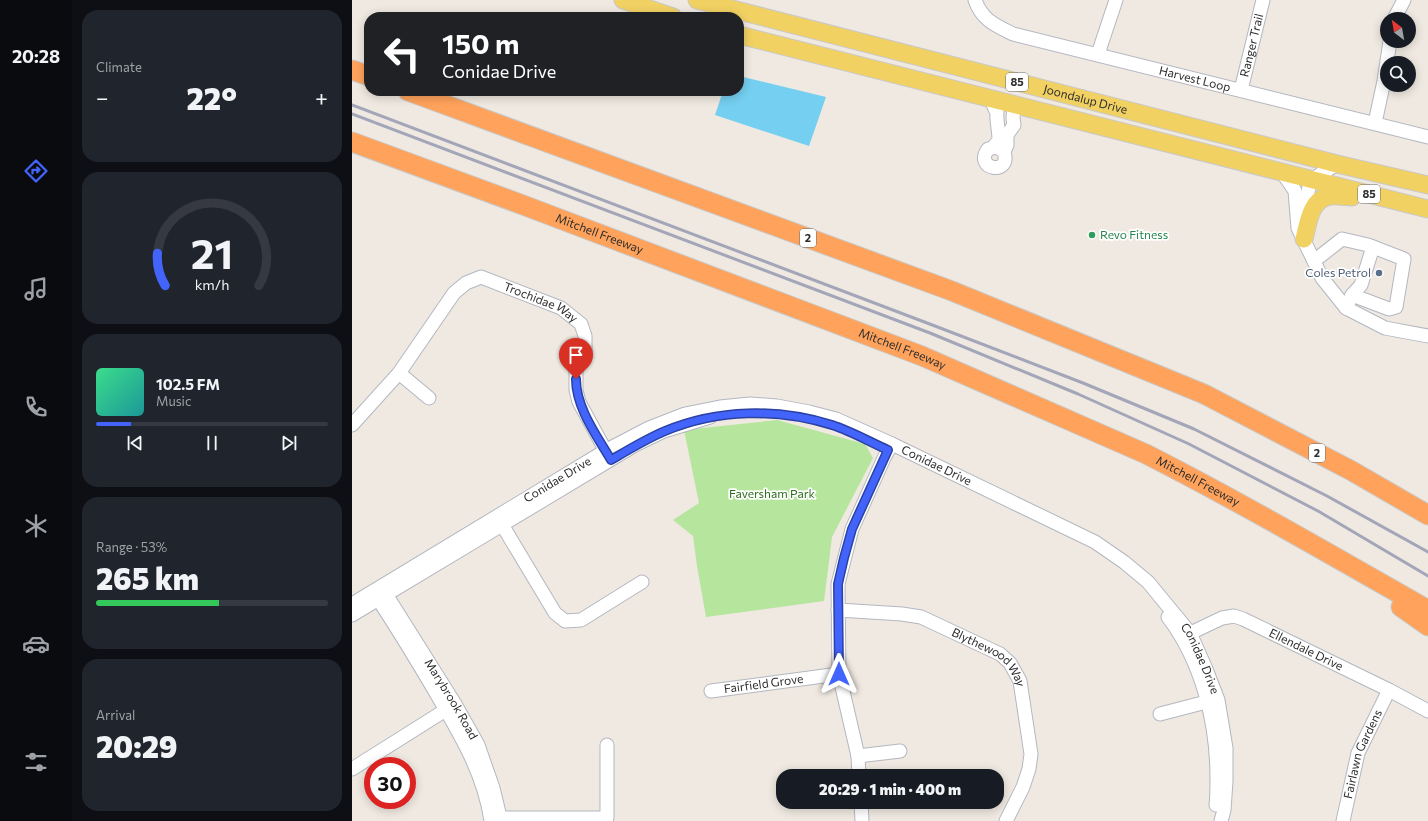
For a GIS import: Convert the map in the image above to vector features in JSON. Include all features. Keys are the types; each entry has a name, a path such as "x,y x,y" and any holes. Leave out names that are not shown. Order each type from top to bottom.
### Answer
{"highway":[{"path":"352,70 364,74"},
{"name":"2","path":"422,96 952,291 1204,394 1352,471 1428,515"},
{"name":"Mitchell Freeway","path":"352,142 922,356 1146,454 1328,552 1428,610"},
{"path":"1328,552 1428,626"}],"main road":[{"path":"623,0 658,12"},
{"name":"Joondalup Drive","path":"697,0 744,12"},
{"name":"Joondalup Drive","path":"744,12 1337,164 1428,185"},
{"name":"Joondalup Drive","path":"744,36 1428,209"},
{"path":"982,73 1004,88 1008,92 1014,105"},
{"path":"1301,234 1312,210 1323,199 1329,196 1374,196"}],"street":[{"name":"Harvest Loop","path":"975,0 979,11 991,23 1013,34 1428,137"},
{"path":"1098,54 1116,0"},
{"name":"Ranger Trail","path":"1241,90 1264,0"},
{"path":"1398,12 1404,0"},
{"path":"1374,123 1384,81 1389,48"},
{"path":"991,99 997,111 996,118 999,131 999,149 1007,145 1007,135 1014,125 1014,105"},
{"path":"1301,234 1311,180 1337,164"},
{"path":"1282,172 1295,191 1301,234 1314,262 1322,278 1346,308 1385,328 1428,336"},
{"path":"1314,262 1342,239 1404,259 1396,307 1389,310 1352,295"},
{"path":"1346,308 1352,295 1361,285 1373,248"},
{"name":"Trochidae Way","path":"352,426 399,373 454,293 466,283 480,277 561,308 581,324 585,336 585,351 576,368 576,390 579,402 608,455"},
{"path":"399,373 429,398"},
{"name":"Conidae Drive","path":"352,615 380,593 608,455 649,428 685,414 720,407 750,404 777,406 822,414 1095,542 1124,562 1148,582 1206,669 1226,748 1226,781 1224,810 1221,821"},
{"path":"859,769 858,756 839,674 838,584 852,529 890,447"},
{"path":"499,521 555,613 565,621 581,620 642,582"},
{"name":"Conidae Drive","path":"352,604 380,593"},
{"name":"Marybrook Road","path":"380,593 450,707 481,752 493,788 496,820"},
{"name":"Blythewood Way","path":"838,610 902,614 921,618 1000,654 1010,663 1020,681 1030,754 1029,769 1023,787 1006,821"},
{"name":"Ellendale Drive","path":"1185,636 1222,618 1234,616 1388,690 1428,711"},
{"name":"Fairfield Grove","path":"711,691 839,674"},
{"name":"Fairlawn Gardens","path":"1343,821 1358,753 1388,690"},
{"path":"1160,714 1213,700"},
{"name":"Conidae Drive","path":"1213,700 1214,740 1217,768 1216,802 1213,821"},
{"path":"352,769 450,707"},
{"path":"496,820 607,818 607,745"},
{"path":"858,756 900,751"},
{"path":"861,809 862,821"}],"green space":[{"name":"Faversham Park","path":"777,420 865,444 873,458 832,537 824,601 706,617 693,536 673,520 699,503 684,430"}],"water":[{"path":"744,77 826,97 809,146 715,115 721,96 744,96"}],"railway":[{"path":"352,105 935,326 1083,383 1194,429 1327,496 1428,552"},
{"path":"352,114 930,333 1078,394 1189,444 1318,511 1428,576"}],"place":[{"name":"Revo Fitness","path":"1092,235"},
{"name":"Coles Petrol","path":"1379,273"}],"route":[{"path":"576,379 576,390 579,402 611,460 664,431 712,417 755,413 783,414 834,426 888,450 852,529 838,584 839,674"}]}
